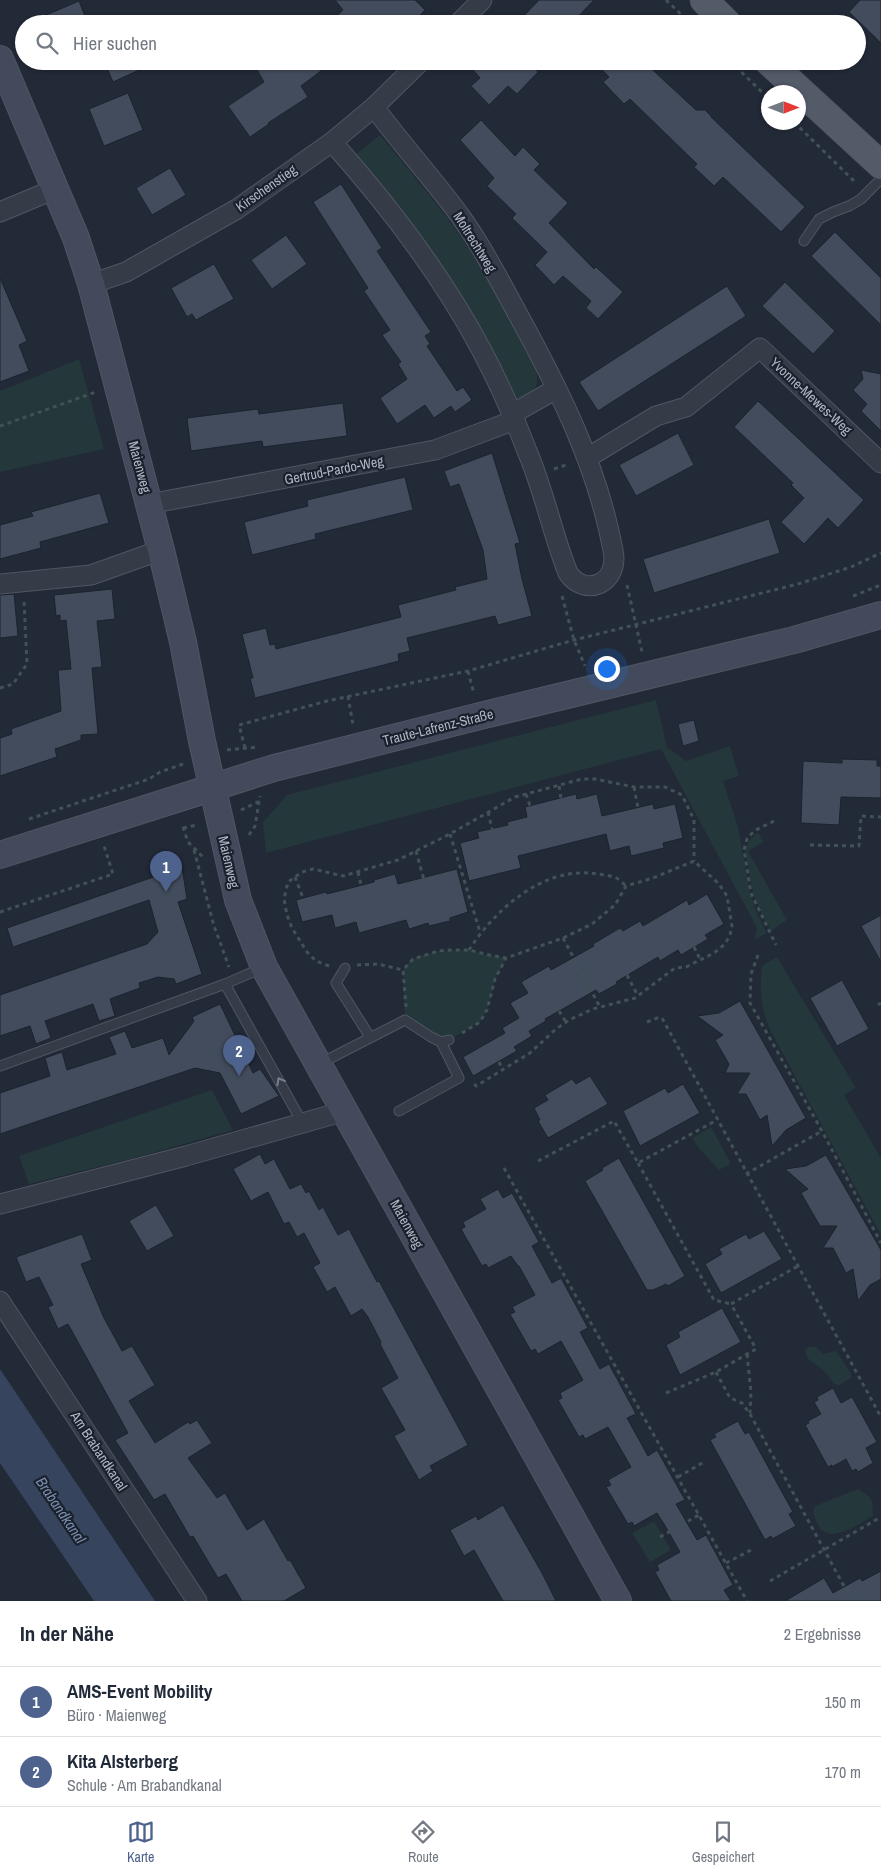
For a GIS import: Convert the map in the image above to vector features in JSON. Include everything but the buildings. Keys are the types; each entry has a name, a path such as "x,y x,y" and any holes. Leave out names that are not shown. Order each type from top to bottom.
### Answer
{"main road":[{"path":"704,0 719,15"},
{"path":"778,70 881,164"}],"street":[{"path":"467,15 482,0"},
{"name":"Maienweg","path":"0,58 76,238 91,284 150,504 183,642 212,788 238,900 264,967 618,1601"},
{"name":"Kirschenstieg","path":"91,284 126,272 237,209 332,142 374,108 412,70"},
{"name":"Moltrechtweg","path":"374,108 453,205 478,243 536,348 570,416 599,492 614,552 614,564 611,574 601,583 587,584 578,582 570,576 566,568"},
{"path":"332,142 364,178 404,230 450,296 482,351 513,417 536,475 566,568"},
{"path":"0,212 55,189"},
{"name":"Yvonne-Mewes-Weg","path":"587,458 656,416 686,407 760,348 881,463"},
{"path":"513,417 556,389"},
{"name":"Gertrud-Pardo-Weg","path":"150,504 435,450 513,417"},
{"path":"0,584 91,575 161,550"},
{"name":"Traute-Lafrenz-Straße","path":"0,855 274,768 794,640 881,615"},
{"path":"0,1204 345,1112"},
{"name":"Am Brabandkanal","path":"0,1301 198,1601"}],"lane":[{"path":"804,241 819,219 849,206 867,193 881,179"},
{"path":"0,1066 225,984 264,967"},
{"path":"345,968 336,983 370,1037"},
{"path":"225,984 303,1124"},
{"path":"318,1064 406,1020 430,1037 445,1041 459,1078 399,1111"}],"path":[{"path":"666,0 682,15"},
{"path":"739,70 761,91"},
{"path":"802,130 867,193"},
{"path":"0,426 118,384"},
{"path":"536,475 587,458"},
{"path":"614,552 624,572 637,624 642,654"},
{"path":"248,754 244,747 239,726 327,701 468,671 574,640 798,584 851,567 881,553"},
{"path":"566,568 560,590 590,689"},
{"path":"0,688 13,684 27,664 23,581"},
{"path":"234,748 244,747"},
{"path":"28,819 150,779 160,772 177,766"},
{"path":"403,970 378,964 361,964 345,968 329,966 316,961 307,952 292,928 287,914 284,899 288,882 302,872 314,869 343,876 398,860 450,834 515,797 582,779 594,778 634,787 665,787 682,795 694,820 694,861 719,884 727,896 732,926 725,944 714,953 686,967 675,968 638,996 600,1007 566,1022 530,1053 476,1086 471,1078"},
{"path":"559,786 561,798"},
{"path":"634,787 638,808"},
{"path":"249,834 255,826 260,801 260,789"},
{"path":"526,794 530,806"},
{"path":"488,812 492,828"},
{"path":"810,845 859,846 860,816 881,817"},
{"path":"180,820 188,842 194,850"},
{"path":"774,821 754,831 747,839 744,850 751,893 776,945"},
{"path":"0,912 113,874 97,824"},
{"path":"183,828 193,826"},
{"path":"450,834 480,932"},
{"path":"416,851 424,880"},
{"path":"406,1020 403,970 408,963 419,956 438,951 469,950 506,958 563,938 592,924 614,904 626,886 653,878 694,861"},
{"path":"358,872 361,885"},
{"path":"469,950 480,932 508,906 531,888 559,876 584,872 614,877 626,886"},
{"path":"295,877 303,898"},
{"path":"563,938 600,1007"},
{"path":"694,947 700,959"},
{"path":"758,955 751,974 750,1003 881,1243"},
{"path":"445,1041 480,1022 488,1010 495,980 506,958"},
{"path":"627,975 638,996"},
{"path":"559,1011 566,1022"},
{"path":"648,1022 662,1018 881,1417"},
{"path":"498,1062 503,1070"},
{"path":"638,1163 717,1120"},
{"path":"538,1161 614,1121 714,1300 731,1304 798,1266"},
{"path":"746,1174 822,1132"},
{"path":"504,1168 747,1601"},
{"path":"666,1393 716,1372 756,1349 731,1304"},
{"path":"747,1354 751,1392 750,1414"},
{"path":"716,1372 730,1398 742,1403 750,1414 850,1599"},
{"path":"678,1477 704,1462"},
{"path":"660,1537 699,1515"},
{"path":"770,1581 881,1517"},
{"path":"726,1564 753,1549"}],"shaded area":[{"path":"380,135 427,192 461,238 528,348 536,369 537,384 534,391 523,401 517,400 513,396 355,155"},
{"path":"79,359 104,449 0,472 0,391"},
{"path":"656,700 667,747 686,761 730,746 739,776 723,781 738,827 750,893 757,914 767,933 755,940 757,928 661,749 266,853 263,822 287,795"},
{"path":"758,832 764,842 748,851 787,920 771,931 753,893 745,850 749,841"},
{"path":"469,950 506,958 495,980 487,1010 480,1022 449,1040 441,1042 405,1020 403,970 408,963 419,956 438,951"},
{"path":"777,957 856,1088 844,1095 881,1158 881,1235 769,1028 761,997 762,966"},
{"path":"212,1090 233,1130 142,1156 29,1184 19,1156"},
{"path":"711,1127 730,1162 729,1165 719,1170 692,1138"},
{"path":"808,1347 816,1347 823,1354 836,1351 851,1373 851,1378 839,1385 834,1384 824,1371 808,1358 805,1350"},
{"path":"858,1489 871,1500 873,1516 855,1527 840,1533 827,1533 822,1530 817,1524 813,1512 815,1506"},
{"path":"654,1521 671,1550 650,1562 632,1533"}],"water":[{"name":"Brabandkanal","path":"0,1369 155,1601 94,1601 0,1463"}],"place":[{"name":"AMS-Event Mobility","path":"166,892"},
{"name":"Kita Alsterberg","path":"239,1076"}]}
